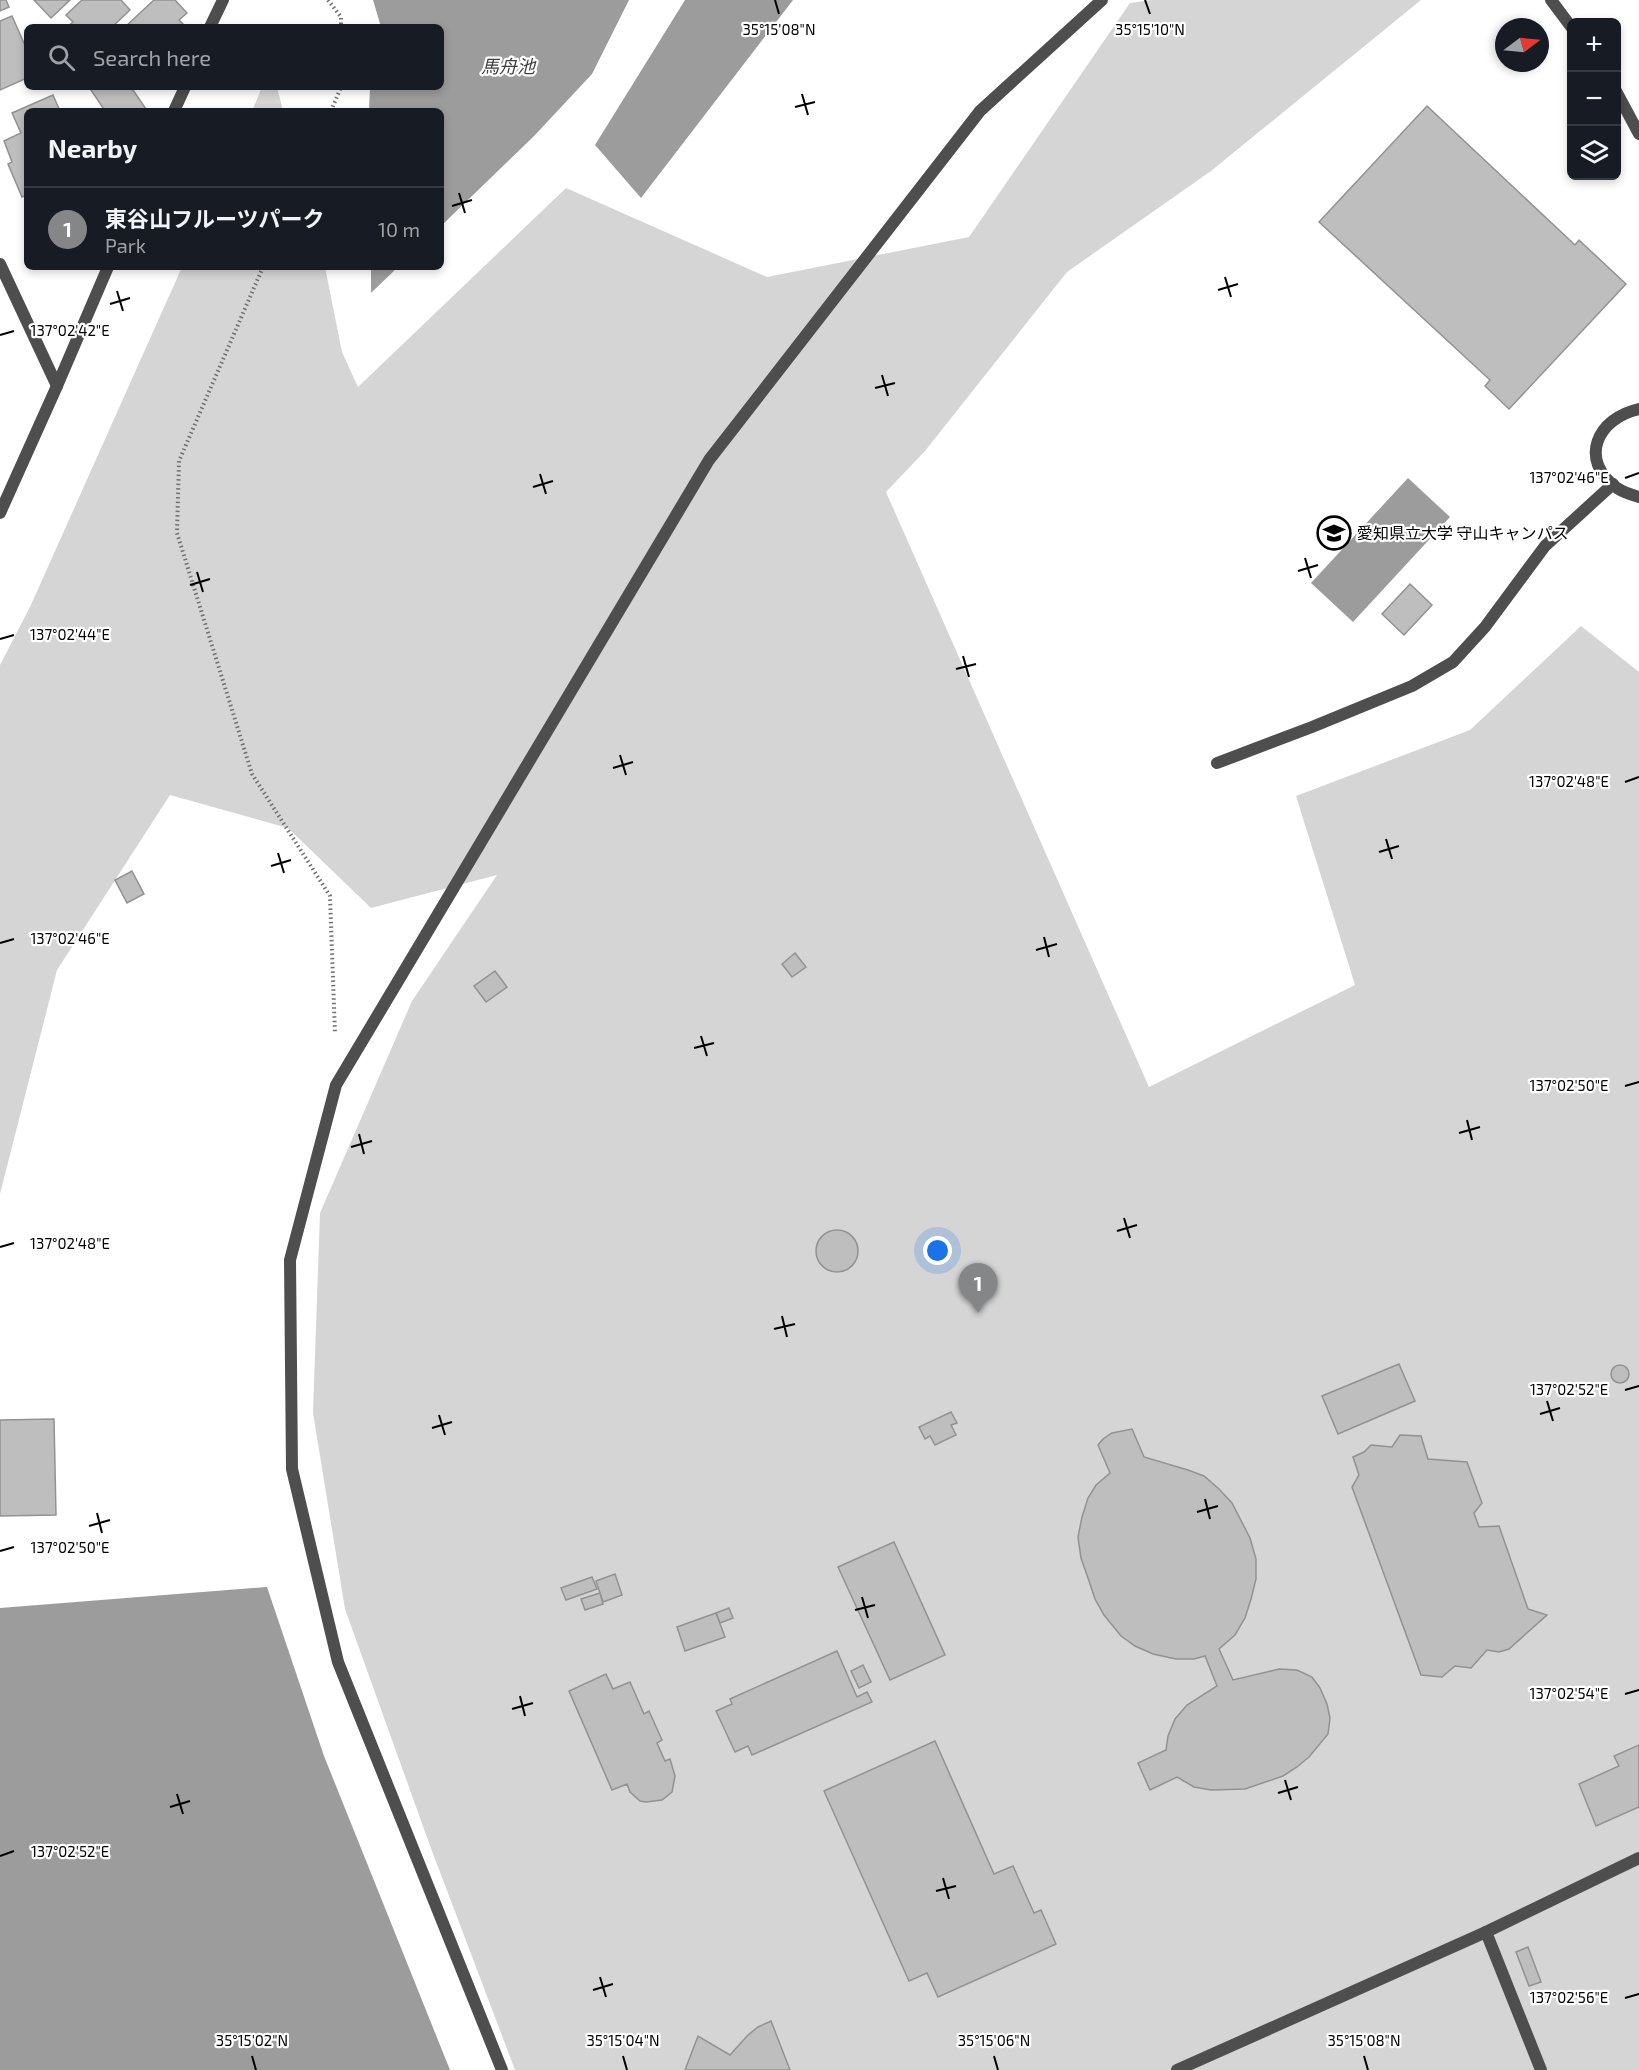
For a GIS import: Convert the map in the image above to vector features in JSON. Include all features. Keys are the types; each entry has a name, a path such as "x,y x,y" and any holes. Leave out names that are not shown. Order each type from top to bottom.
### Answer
{"street":[{"path":"502,2070 338,1662 292,1469 290,1260 336,1085 709,460 980,111 1102,0"},
{"path":"1551,0 1567,21"},
{"path":"211,24 219,2"},
{"path":"175,108 184,90"},
{"path":"1621,99 1639,134"},
{"path":"0,264 57,386"},
{"path":"0,513 107,270"},
{"path":"1639,409 1623,412 1600,432 1595,457 1603,475 1618,489 1639,498"},
{"path":"1217,764 1312,728 1412,686 1453,662 1485,627 1545,546 1613,484"},
{"path":"1177,2070 1486,1932 1639,1858"},
{"path":"1486,1932 1541,2070"}],"path":[{"path":"328,0 340,17 340,24"},
{"path":"332,108 339,90"},
{"path":"262,270 179,461 177,533 252,774 330,896 335,1038"}],"shaded area":[{"path":"1151,0 1421,0 1211,171 1067,272 925,451 886,492 1149,1087 1355,985 1296,796 1470,730 1581,626 1639,672 1639,2070 515,2070 429,1843 345,1609 313,1413 320,1213 412,1001 497,875 371,908 288,828 170,795 57,970 0,1194 0,665 30,607 181,270 326,270 342,352 358,387 566,188 767,277 969,237 1130,3"},
{"path":"261,90 278,90 282,108 253,108"}],"water":[{"name":"馬舟池","path":"373,0 629,0 592,74 535,135 444,223 444,108 369,108 370,90 444,90 444,24 380,24"},
{"path":"685,0 793,0 641,198 595,145"},
{"path":"371,270 395,270 371,293"},
{"path":"1408,478 1450,517 1353,622 1311,583"},
{"path":"267,1587 324,1756 450,2070 0,2070 0,1608"}],"building":[{"path":"0,0 6,0 9,7 0,11"},
{"path":"34,0 70,0 51,18"},
{"path":"82,0 121,0 130,10 115,24 71,24 73,22 66,15"},
{"path":"154,0 175,0 187,13 179,20 183,24 128,24"},
{"path":"12,16 24,43 24,79 0,90 0,21"},
{"path":"91,90 133,90 145,108 103,108"},
{"path":"53,95 59,108 24,108 24,196 22,197 8,164 12,162 4,141 21,133 12,113"},
{"path":"1427,106 1575,245 1579,240 1626,284 1509,409 1485,386 1490,380 1319,222"},
{"path":"1410,584 1432,605 1404,635 1382,614"},
{"path":"132,871 144,894 127,903 115,880"},
{"path":"795,953 806,967 792,977 782,964"},
{"path":"495,971 507,987 486,1002 474,986"},
{"path":"837,1230 852,1236 858,1251 852,1266 837,1272 822,1266 816,1251 822,1236"},
{"path":"1399,1364 1415,1401 1338,1434 1322,1396"},
{"path":"1620,1365 1626,1368 1629,1374 1626,1380 1620,1383 1614,1380 1611,1374 1614,1368"},
{"path":"951,1412 957,1423 951,1425 956,1435 935,1445 930,1436 925,1439 919,1427"},
{"path":"54,1419 56,1515 0,1516 0,1420"},
{"path":"1132,1429 1144,1457 1204,1476 1219,1489 1232,1503 1250,1538 1256,1559 1256,1579 1251,1599 1245,1618 1235,1635 1219,1649 1233,1680 1279,1669 1297,1670 1312,1677 1327,1704 1330,1718 1328,1734 1309,1757 1283,1776 1245,1789 1211,1790 1194,1787 1177,1777 1150,1790 1138,1763 1166,1750 1168,1736 1175,1719 1187,1705 1217,1686 1205,1656 1194,1659 1176,1659 1153,1654 1135,1646 1121,1636 1104,1615 1095,1599 1081,1558 1078,1537 1088,1498 1096,1485 1110,1473 1098,1445 1112,1433"},
{"path":"1400,1435 1421,1436 1428,1459 1467,1462 1482,1503 1474,1513 1479,1527 1499,1526 1528,1609 1547,1615 1509,1649 1499,1652 1487,1650 1471,1668 1455,1666 1442,1677 1421,1675 1352,1487 1359,1475 1353,1457 1364,1452 1371,1445 1392,1447"},
{"path":"894,1542 945,1655 890,1680 838,1567"},
{"path":"615,1574 622,1595 603,1602 596,1581"},
{"path":"592,1577 597,1589 566,1600 561,1588"},
{"path":"600,1593 603,1604 585,1610 581,1599"},
{"path":"729,1608 733,1618 720,1623 716,1613"},
{"path":"716,1613 725,1637 685,1651 677,1627"},
{"path":"837,1651 857,1697 867,1692 872,1702 752,1755 748,1746 735,1752 716,1711 732,1704 730,1699"},
{"path":"863,1665 871,1682 859,1688 851,1671"},
{"path":"606,1674 613,1689 630,1682 644,1714 649,1711 662,1740 657,1743 665,1761 670,1759 675,1776 672,1792 662,1800 640,1801 630,1792 627,1784 612,1790 569,1691"},
{"path":"935,1741 994,1874 1013,1866 1034,1913 1041,1910 1056,1944 938,1997 927,1973 909,1981 824,1791"},
{"path":"1639,1745 1639,1807 1596,1826 1579,1784 1619,1766 1614,1756"},
{"path":"1528,1947 1541,1982 1529,1986 1516,1952"},
{"path":"771,2021 790,2070 685,2070 698,2036 730,2055 748,2035"}],"place":[{"name":"愛知県立大学 守山キャンパス","path":"1334,533"},
{"name":"東谷山フルーツパーク","path":"978,1313"}]}
